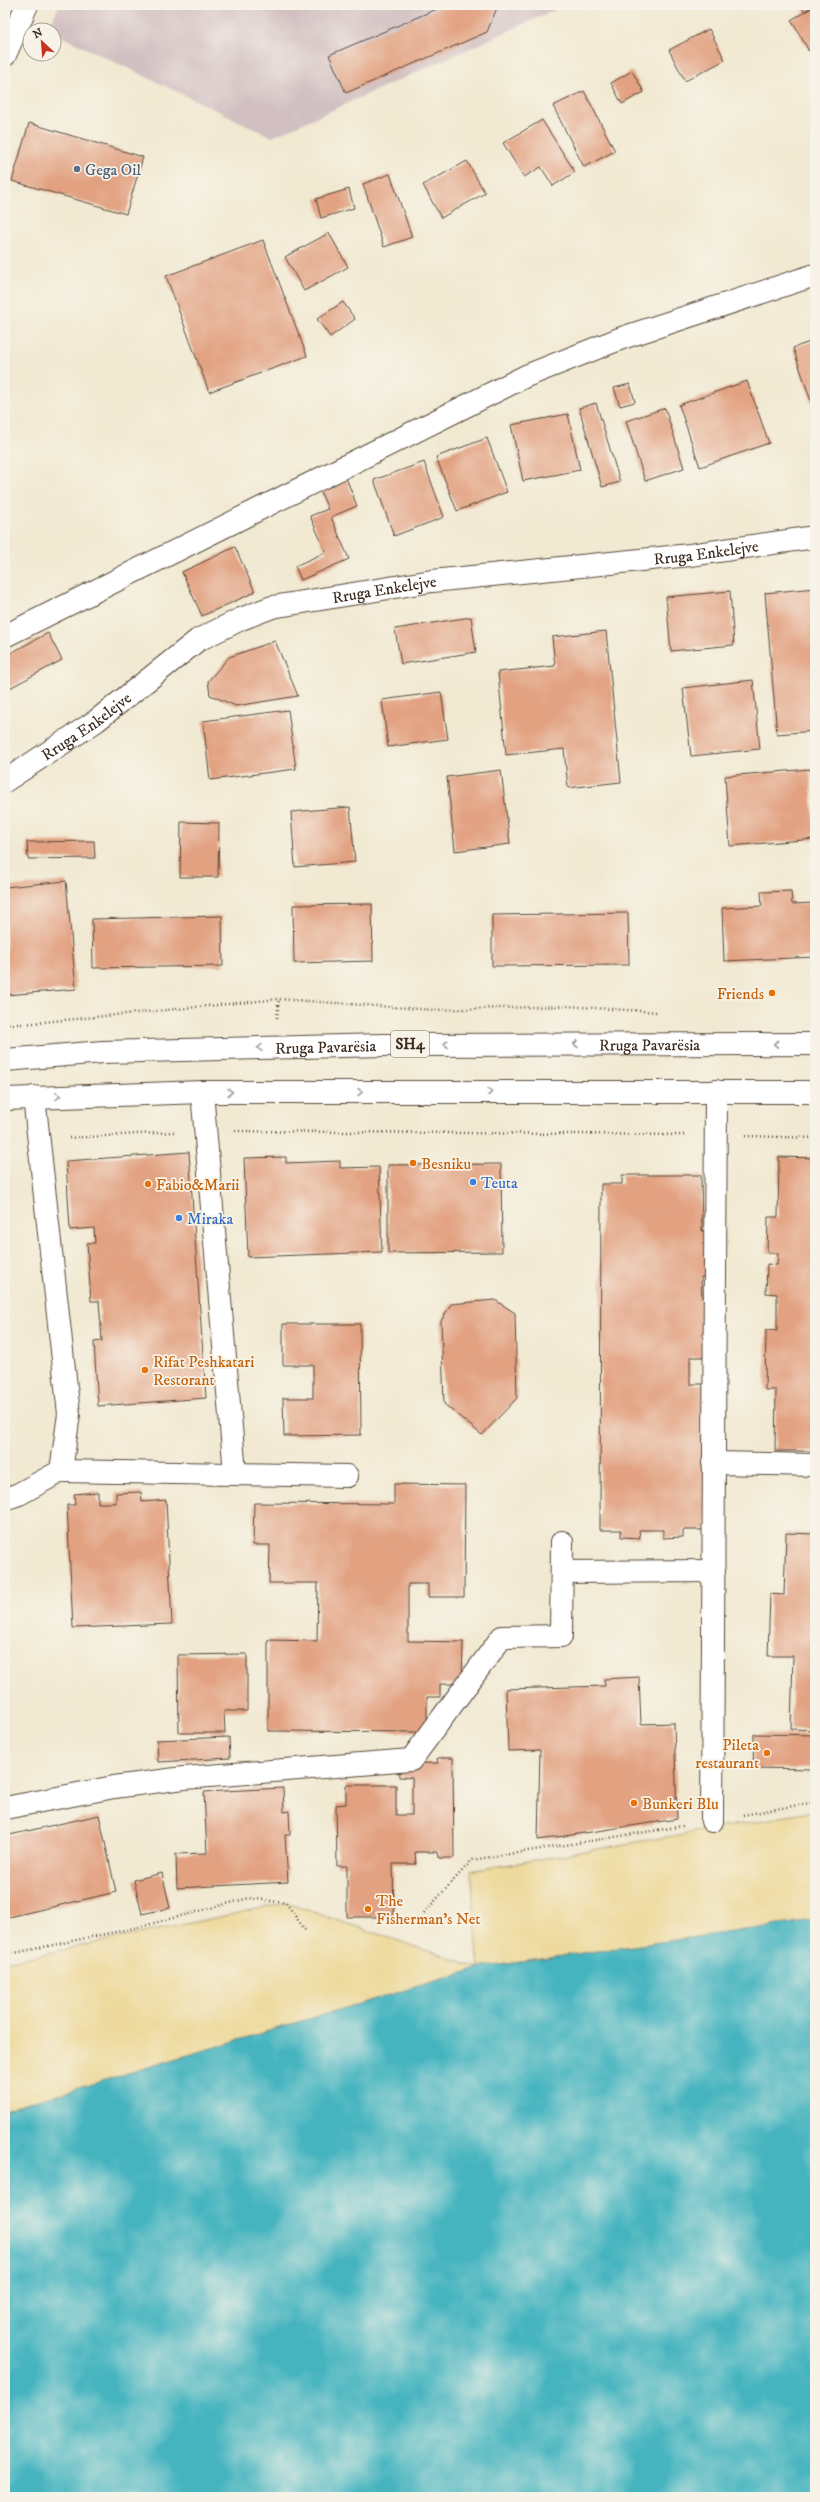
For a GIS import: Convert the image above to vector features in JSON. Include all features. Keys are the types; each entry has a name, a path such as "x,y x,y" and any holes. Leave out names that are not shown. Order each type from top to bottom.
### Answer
{"street":[{"path":"5,55 27,5"},
{"path":"5,636 526,376 622,338 815,275"},
{"name":"Rruga Enkelejve","path":"5,781 96,721 198,640 241,619 272,608 432,581 690,555 815,537"},
{"name":"Rruga Pavarësia","path":"5,1060 104,1052 384,1045 815,1044"},
{"path":"712,1821 716,1091"},
{"path":"5,1098 202,1092 815,1092"},
{"path":"202,1092 235,1473"},
{"path":"34,1097 69,1414 61,1471"},
{"path":"713,1463 815,1465"},
{"path":"5,1499 19,1494 61,1471 348,1476"},
{"path":"5,1808 114,1787 184,1778 411,1760 502,1637 561,1636 562,1542"},
{"path":"562,1572 714,1571"}],"path":[{"path":"5,1024 23,1024 279,999 434,1010 566,1006 662,1012"},
{"path":"39,1139 205,1130 815,1138"},
{"path":"424,1913 472,1860 712,1821 815,1802"},
{"path":"5,1955 139,1927 249,1898 286,1903 305,1930"}],"shaded area":[{"path":"59,5 566,5 272,137 62,37 62,22 52,22"}],"sand":[{"path":"815,1811 815,1920 479,1968 471,1871"},
{"path":"286,1903 479,1968 5,2110 5,1962"}],"water":[{"path":"815,1920 815,2497 5,2497 5,2110 479,1968"}],"building":[{"path":"446,5 498,5 487,32 346,93 329,55"},
{"path":"800,5 815,5 804,11"},
{"path":"815,6 815,48 809,51 791,20"},
{"path":"709,29 725,60 685,81 669,50"},
{"path":"632,71 644,92 622,104 611,83"},
{"path":"584,91 615,151 584,167 553,106"},
{"path":"542,120 575,172 553,186 541,167 524,177 503,143"},
{"name":"Gega Oil","path":"29,123 143,157 126,214 12,181"},
{"path":"467,161 485,193 441,218 423,185"},
{"path":"390,174 412,237 384,247 363,184"},
{"path":"349,189 354,208 321,218 316,199"},
{"path":"329,233 348,267 304,291 285,257"},
{"path":"263,240 307,356 209,392 166,276"},
{"path":"343,302 355,319 330,337 317,319"},
{"path":"815,340 815,409 814,410 793,348"},
{"path":"747,381 769,443 700,467 679,405"},
{"path":"630,384 635,402 620,406 614,388"},
{"path":"596,403 620,482 602,487 579,408"},
{"path":"665,408 684,468 645,481 626,421"},
{"path":"568,414 580,470 523,481 511,425"},
{"path":"487,438 507,492 457,511 436,457"},
{"path":"424,462 444,517 394,536 374,480"},
{"path":"345,475 357,506 331,517 349,559 301,580 295,566 326,552 310,516 328,509 318,486"},
{"path":"235,547 255,592 202,616 182,572"},
{"path":"815,588 815,731 777,734 765,593"},
{"path":"730,591 734,645 671,651 666,597"},
{"path":"471,617 476,652 401,664 395,629"},
{"path":"606,631 621,782 568,788 564,749 506,755 498,672 555,666 552,637"},
{"path":"48,633 62,660 6,690 5,656"},
{"path":"275,641 298,696 236,706 210,695 208,681 229,657"},
{"path":"753,680 760,749 691,756 683,688"},
{"path":"441,692 448,739 388,747 382,700"},
{"path":"288,710 296,769 210,780 203,721"},
{"path":"810,769 815,839 730,846 725,776"},
{"path":"501,770 510,844 455,851 447,777"},
{"path":"350,807 355,862 295,867 291,812"},
{"path":"181,822 219,823 218,877 180,877"},
{"path":"94,841 95,858 28,859 27,842"},
{"path":"66,881 76,989 7,995 5,887"},
{"path":"791,891 792,904 815,903 815,957 724,961 722,908 762,906 761,892"},
{"path":"372,904 373,961 294,963 293,905"},
{"path":"628,913 629,965 492,966 492,915"},
{"path":"222,916 223,966 93,968 92,919"},
{"path":"189,1152 206,1398 98,1406 94,1342 102,1341 99,1301 91,1301 87,1243 95,1243 94,1228 70,1230 66,1161"},
{"path":"286,1157 286,1163 340,1161 340,1168 379,1167 382,1252 248,1257 244,1158"},
{"path":"779,1157 815,1158 815,1451 775,1451 776,1390 765,1390 766,1330 777,1331 777,1294 766,1293 767,1264 777,1265 778,1253 767,1253 768,1217 778,1217"},
{"path":"501,1164 502,1252 388,1253 388,1165"},
{"path":"622,1175 701,1175 702,1231 707,1231 707,1277 701,1277 702,1298 707,1298 707,1357 690,1357 690,1384 707,1384 706,1530 683,1530 683,1537 663,1538 663,1530 639,1530 640,1538 621,1537 621,1530 600,1530 601,1184 622,1184"},
{"path":"5,1270 8,1293 5,1293"},
{"path":"495,1300 515,1313 517,1398 482,1435 444,1404 441,1321 451,1304"},
{"path":"283,1324 360,1324 361,1435 284,1436 283,1398 313,1398 313,1365 283,1365"},
{"path":"394,1484 465,1485 464,1597 428,1597 428,1584 408,1584 408,1641 463,1642 462,1684 440,1684 440,1697 427,1697 427,1732 268,1731 268,1640 317,1641 318,1583 269,1583 270,1545 253,1545 254,1503 394,1504"},
{"path":"98,1492 98,1503 116,1503 116,1493 141,1492 142,1502 166,1500 172,1624 73,1628 67,1505 75,1505 74,1494"},
{"path":"786,1533 815,1534 815,1730 791,1729 793,1656 768,1656 770,1594 784,1595"},
{"path":"247,1654 247,1711 224,1711 225,1733 179,1733 178,1655"},
{"path":"639,1677 641,1724 674,1723 677,1819 538,1840 540,1750 508,1751 506,1689 605,1686 604,1679"},
{"path":"754,1734 815,1735 815,1769 753,1768"},
{"path":"229,1737 230,1758 158,1762 157,1740"},
{"path":"437,1758 453,1758 454,1858 439,1858 438,1852 415,1852 416,1864 393,1864 394,1917 347,1917 347,1866 337,1866 336,1805 346,1804 346,1785 396,1785 396,1815 412,1815 412,1778 400,1777 399,1764 438,1763"},
{"path":"283,1788 284,1812 289,1811 290,1835 285,1835 288,1882 177,1888 176,1854 207,1853 204,1792"},
{"path":"99,1815 116,1892 5,1918 5,1836"},
{"path":"162,1873 170,1908 142,1914 134,1880"}],"place":[{"name":"Gega Oil","path":"77,169"},
{"name":"Friends","path":"772,993"},
{"name":"Besniku","path":"413,1163"},
{"name":"Teuta","path":"473,1182"},
{"name":"Fabio&Marii","path":"148,1184"},
{"name":"Miraka","path":"179,1218"},
{"name":"Rifat Peshkatari Restorant","path":"145,1370"},
{"name":"Pileta restaurant","path":"767,1753"},
{"name":"Bunkeri Blu","path":"634,1803"},
{"name":"The Fisherman’s Net","path":"368,1909"}]}
